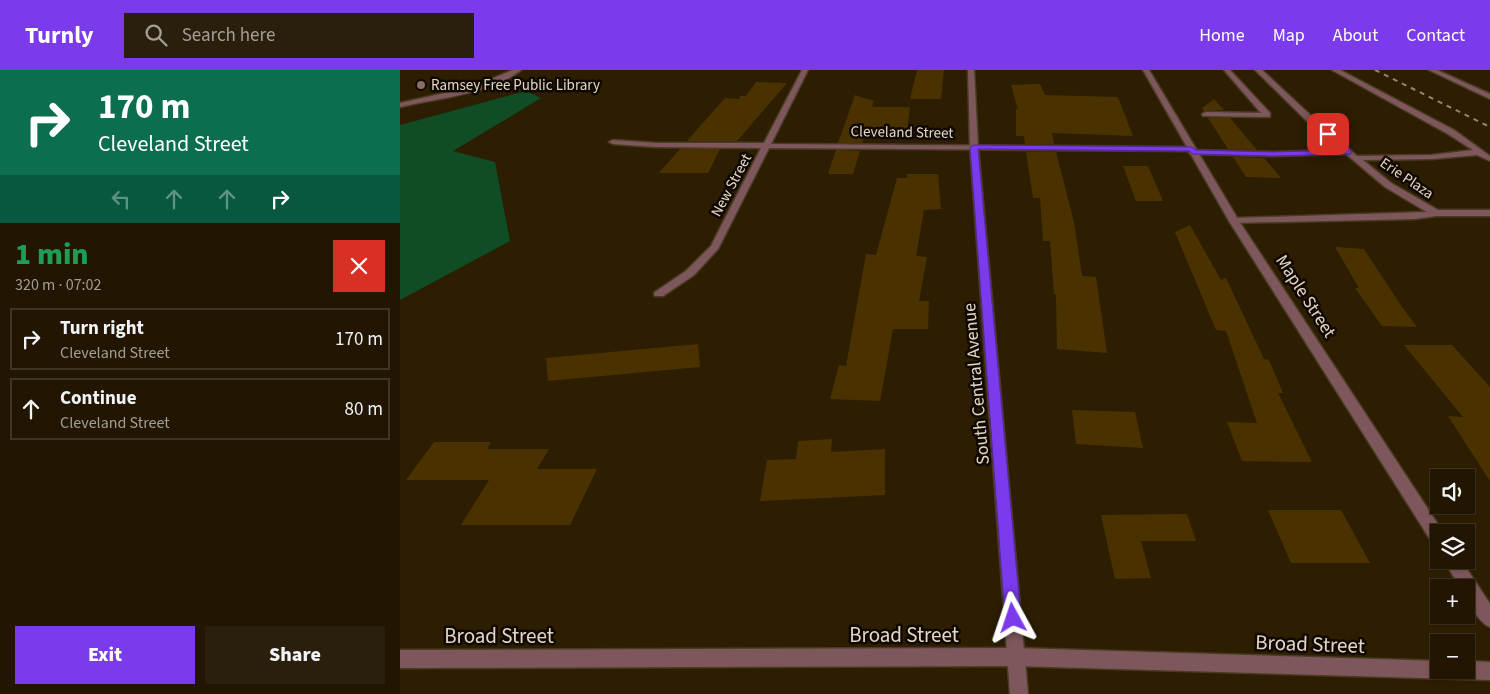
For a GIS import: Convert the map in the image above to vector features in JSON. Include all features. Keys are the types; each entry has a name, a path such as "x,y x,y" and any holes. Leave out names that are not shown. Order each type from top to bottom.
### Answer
{"street":[{"path":"400,105 490,86 518,70"},
{"name":"New Street","path":"659,294 690,273 714,247 805,70"},
{"name":"South Central Avenue","path":"972,70 974,147 1019,694"},
{"name":"Maple Street","path":"1146,70 1234,221 1430,525"},
{"path":"1206,114 1267,114 1227,70"},
{"name":"Erie Plaza","path":"1258,70 1318,127 1388,185 1436,213"},
{"path":"1335,70 1451,132 1477,148 1478,152 1490,159"},
{"path":"1432,70 1490,97"},
{"name":"Cleveland Street","path":"613,142 1192,150 1273,154 1349,152"},
{"path":"1356,158 1432,156 1478,152"},
{"path":"1436,213 1490,213"},
{"name":"Erie Plaza","path":"1234,221 1414,216 1436,213"},
{"path":"1458,569 1490,619"},
{"name":"Broad Street","path":"400,659 1016,657 1430,670"},
{"path":"1475,671 1490,671"}],"green space":[{"path":"526,91 541,98 453,151 495,162 510,241 400,300 400,125"}],"building":[{"path":"917,70 944,70 941,99 910,99"},
{"path":"756,82 787,83 737,141 687,141 725,98 739,99 740,96 746,96"},
{"path":"1040,84 1045,95 1118,97 1133,136 1052,133 1054,144 1025,144 1024,136 1016,136 1016,109 1018,109 1011,85"},
{"path":"855,95 874,101 872,107 910,107 907,132 866,131 862,143 838,143"},
{"path":"1214,99 1224,110 1204,111 1202,108"},
{"path":"1208,118 1230,118 1257,150 1228,149"},
{"path":"680,149 720,149 708,173 659,173"},
{"path":"836,150 860,151 853,174 828,174"},
{"path":"1026,152 1056,152 1074,222 1082,276 1096,277 1107,353 1057,349 1056,294 1054,294 1050,241 1043,241 1040,198 1033,198"},
{"path":"1233,157 1264,158 1281,178 1246,177"},
{"path":"1123,166 1148,166 1163,201 1136,201"},
{"path":"907,174 938,174 941,209 924,210 916,256 927,257 919,301 929,301 928,329 893,329 880,401 830,399 839,365 846,366 866,254 876,255 897,178 907,178"},
{"path":"1190,225 1221,280 1226,278 1264,359 1269,360 1283,393 1278,393 1312,462 1242,461 1227,422 1257,423 1226,331 1216,330 1175,232"},
{"path":"1335,247 1364,249 1417,327 1382,326 1355,288 1359,288"},
{"path":"698,344 700,367 548,381 546,358"},
{"path":"1404,345 1452,345 1490,387 1490,481 1448,416 1463,417"},
{"path":"1072,410 1135,412 1143,448 1076,444"},
{"path":"832,439 831,452 885,449 885,495 760,501 767,460 796,459 798,441"},
{"path":"434,442 491,442 487,449 549,449 537,469 597,469 570,525 461,525 489,480 406,480"},
{"path":"1268,510 1341,510 1370,563 1291,563"},
{"path":"1187,514 1196,541 1141,541 1151,578 1115,579 1101,515"}],"railway":[{"path":"1375,70 1490,127"}],"place":[{"name":"Ramsey Free Public Library","path":"421,85"}],"route":[{"path":"1013,618 974,147 1192,149 1193,152 1273,154 1349,152 1328,134"}]}
